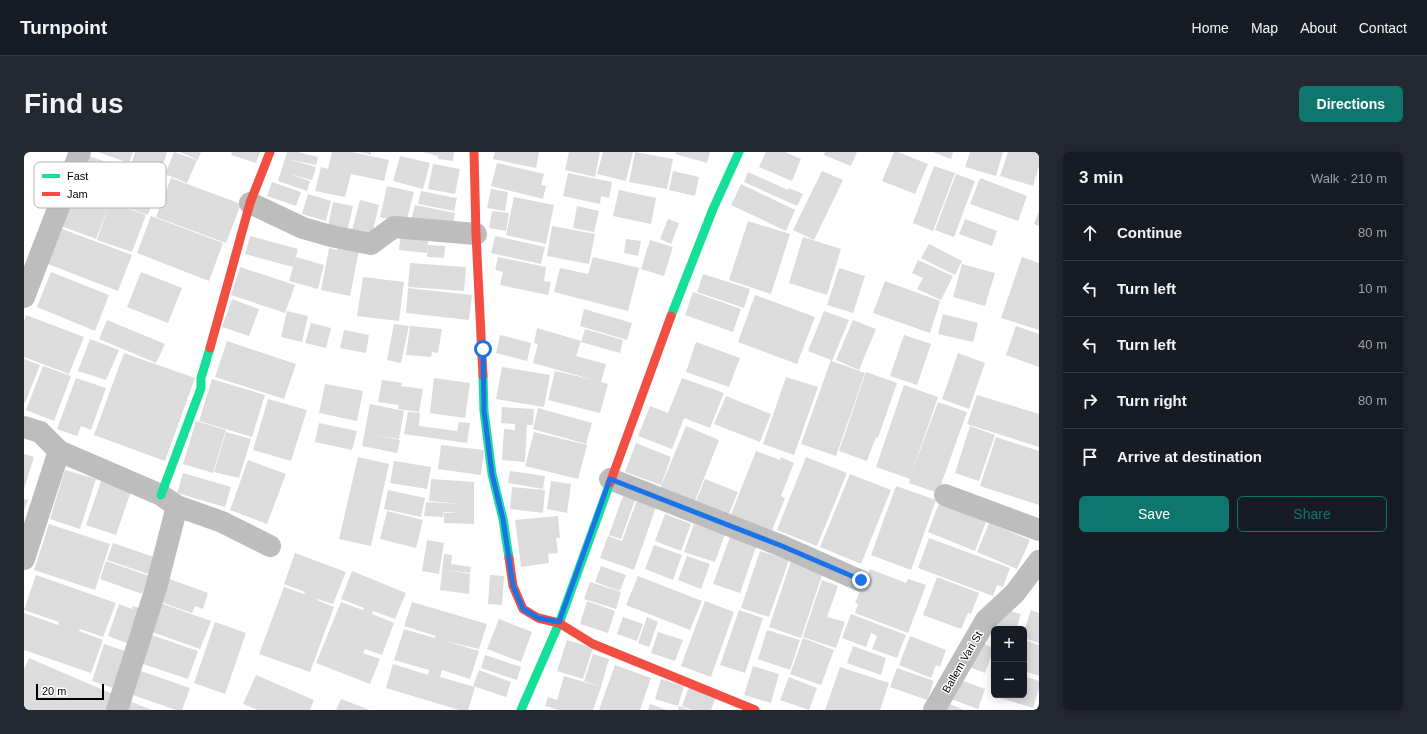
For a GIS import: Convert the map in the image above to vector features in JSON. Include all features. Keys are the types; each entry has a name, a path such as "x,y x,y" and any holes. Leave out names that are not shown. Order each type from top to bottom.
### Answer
{"street":[{"path":"76,162 80,152"},
{"path":"117,710 156,588 169,500 201,388 201,378 250,204 270,152"},
{"path":"474,152 476,234 483,349 484,411 492,474 503,519 513,586 523,609 538,618 559,622 593,644 755,710"},
{"path":"521,710 559,622 610,479 688,272 717,198 739,152"},
{"path":"250,204 303,228 331,236 371,244 394,227 476,234"},
{"path":"24,297 58,208"},
{"path":"24,427 40,432 59,451 222,522 270,546"},
{"path":"24,559 59,451"},
{"path":"610,479 782,546 861,580"},
{"path":"945,495 1039,530"},
{"name":"Ballem Vari St","path":"934,710 986,620 1015,593 1039,560"}],"building":[{"path":"98,152 133,152 129,162"},
{"path":"135,152 167,152 164,162 132,162"},
{"path":"174,152 197,160 187,183 166,174"},
{"path":"180,152 201,152 198,160"},
{"path":"232,152 260,152 256,163 231,155"},
{"path":"287,152 298,152 318,157 316,165 288,159 316,167 312,180 290,174 310,181 307,191 278,181"},
{"path":"332,152 352,152 389,160 384,181 351,174 345,197 315,191 321,167 328,169"},
{"path":"360,152 371,152 371,155"},
{"path":"423,152 439,152 438,156"},
{"path":"439,152 454,152 453,161 438,159"},
{"path":"495,152 539,152 536,168 493,159"},
{"path":"569,152 600,152 595,177 565,170"},
{"path":"603,152 633,152 626,181 597,174"},
{"path":"635,152 673,159 667,189 629,182"},
{"path":"676,152 710,152 707,163 675,154"},
{"path":"766,152 785,152 801,159 792,181 759,167"},
{"path":"825,152 857,152 851,166 824,155"},
{"path":"894,152 898,152 928,164 915,194 882,181"},
{"path":"933,152 953,152 951,159"},
{"path":"970,152 1003,152 996,176 965,167"},
{"path":"1008,152 1039,152 1039,166 1033,186 1000,176"},
{"path":"89,156 106,162 87,162"},
{"path":"400,156 430,163 423,189 393,181"},
{"path":"497,163 544,174 541,185 546,186 543,199 491,186"},
{"path":"433,164 460,169 455,194 428,189"},
{"path":"934,166 955,173 933,231 913,223"},
{"path":"673,171 699,177 695,196 669,190"},
{"path":"822,171 843,180 814,240 793,230"},
{"path":"748,172 788,190 789,188 803,194 797,206 744,182"},
{"path":"568,173 612,182 609,198 601,196 600,204 563,196"},
{"path":"956,174 975,181 954,237 935,230"},
{"path":"171,178 241,204 226,243 156,217 159,208 166,208 166,191"},
{"path":"980,178 1027,196 1018,221 970,204"},
{"path":"272,182 301,192 296,206 267,196"},
{"path":"741,184 795,210 786,231 731,205"},
{"path":"387,186 414,192 406,223 380,217"},
{"path":"491,189 508,192 505,211 487,208"},
{"path":"619,190 656,198 651,224 613,216"},
{"path":"421,191 457,198 454,211 418,204"},
{"path":"308,194 331,201 326,221 302,214"},
{"path":"514,197 554,205 546,244 506,235"},
{"path":"360,200 379,205 372,235 352,230"},
{"path":"333,202 353,206 347,232 328,227"},
{"path":"415,205 455,213 452,229 411,221"},
{"path":"577,206 599,211 594,232 573,228"},
{"path":"67,208 108,208 96,239 61,226"},
{"path":"108,208 127,208 146,215 132,252 97,240"},
{"path":"129,208 150,208 148,215"},
{"path":"492,211 509,213 506,231 489,228"},
{"path":"1039,211 1039,226 1034,224"},
{"path":"151,216 223,243 209,281 137,253"},
{"path":"668,219 679,223 671,244 660,239"},
{"path":"965,219 997,231 992,246 959,234"},
{"path":"748,221 790,234 771,294 729,280"},
{"path":"552,226 595,234 589,264 547,256"},
{"path":"62,229 132,255 118,291 48,264"},
{"path":"401,232 429,235 427,253 399,250"},
{"path":"250,236 298,249 293,267 245,254"},
{"path":"495,236 545,247 541,264 491,253"},
{"path":"803,237 841,249 827,295 789,283"},
{"path":"626,239 641,241 638,256 624,253"},
{"path":"650,240 673,247 664,276 641,269"},
{"path":"929,244 962,261 955,275 921,258"},
{"path":"428,245 445,246 444,258 427,257"},
{"path":"338,246 359,250 350,296 321,290 329,248 337,250"},
{"path":"296,257 324,265 318,289 289,281"},
{"path":"498,257 546,267 544,281 551,282 548,295 500,285 503,272 495,270"},
{"path":"593,257 639,268 628,311 554,292 560,268 588,274"},
{"path":"1022,257 1039,263 1039,330 1001,318"},
{"path":"918,260 953,276 941,300 917,289 923,278 912,273"},
{"path":"410,263 466,267 464,291 408,287"},
{"path":"962,264 995,273 985,306 953,297"},
{"path":"240,267 295,285 285,313 231,295"},
{"path":"839,268 865,276 853,313 827,305"},
{"path":"51,272 109,295 95,331 37,307"},
{"path":"141,272 182,288 168,323 127,307"},
{"path":"703,274 750,289 744,308 697,292"},
{"path":"363,277 404,282 399,321 357,316"},
{"path":"885,281 940,301 930,333 873,313"},
{"path":"408,288 472,295 469,320 406,313"},
{"path":"693,292 741,309 733,332 685,315"},
{"path":"755,295 815,317 797,364 738,342"},
{"path":"232,299 259,309 249,336 222,327"},
{"path":"584,309 632,323 627,340 580,326"},
{"path":"287,311 308,316 302,342 281,337"},
{"path":"824,311 849,320 832,361 865,373 836,456 801,444 831,360 808,351"},
{"path":"943,314 978,323 973,342 938,334"},
{"path":"26,315 84,337 69,374 24,357 24,322"},
{"path":"107,320 165,344 156,363 99,339"},
{"path":"853,320 876,329 859,370 836,360"},
{"path":"311,323 331,328 326,348 305,343"},
{"path":"394,324 409,326 401,363 387,360"},
{"path":"410,326 442,329 438,353 432,352 431,357 406,355"},
{"path":"1016,326 1039,334 1039,367 1006,355"},
{"path":"537,328 581,341 576,356 606,364 601,382 608,384 600,413 548,400 555,371 594,380 533,363 538,344 534,343"},
{"path":"585,329 623,340 620,353 581,342"},
{"path":"344,330 369,335 366,353 340,348"},
{"path":"500,335 531,343 527,361 496,353"},
{"path":"904,335 931,344 917,385 890,376"},
{"path":"90,339 119,350 106,380 78,371"},
{"path":"227,341 296,364 284,399 215,377"},
{"path":"696,342 740,358 729,387 686,372"},
{"path":"124,353 195,378 165,461 94,435"},
{"path":"958,353 985,363 969,409 942,399"},
{"path":"24,359 40,365 25,403 24,403"},
{"path":"43,366 71,376 54,421 26,410"},
{"path":"502,367 550,375 544,407 496,399"},
{"path":"866,372 897,383 878,438 876,437 867,461 839,451"},
{"path":"786,377 818,387 794,455 763,444"},
{"path":"76,378 106,388 91,430 81,426 77,436 57,429"},
{"path":"434,378 470,383 465,418 430,413"},
{"path":"682,378 724,393 710,428 684,418 672,449 638,436 650,406 668,413"},
{"path":"212,379 265,395 252,437 199,421"},
{"path":"382,380 402,383 401,386 423,389 419,412 398,409 399,405 378,402"},
{"path":"325,384 363,391 357,421 319,413"},
{"path":"904,385 938,397 911,475 938,402 967,412 938,493 909,483 910,479 876,467"},
{"path":"977,395 1039,414 1039,447 967,424"},
{"path":"726,396 771,414 760,442 714,424"},
{"path":"268,399 307,410 291,461 253,450"},
{"path":"370,404 404,411 399,439 374,435 400,440 397,453 362,446"},
{"path":"502,407 534,409 533,425 527,425 525,462 502,460 504,429 515,430 515,424 501,423"},
{"path":"538,408 592,423 586,444 533,429"},
{"path":"408,412 420,413 419,426 457,431 459,422 470,423 467,443 404,434"},
{"path":"196,421 226,430 213,473 183,464"},
{"path":"319,423 357,431 352,450 315,442"},
{"path":"686,426 719,440 693,506 659,491"},
{"path":"970,426 995,435 979,481 955,473"},
{"path":"226,432 251,439 239,478 214,472"},
{"path":"534,432 587,445 578,479 525,466"},
{"path":"996,437 1039,451 1039,505 980,486"},
{"path":"636,443 671,457 661,485 625,472"},
{"path":"441,445 484,450 481,475 438,469"},
{"path":"756,451 780,460 781,457 794,463 781,496 785,498 771,533 730,517"},
{"path":"24,454 34,457 24,489"},
{"path":"358,457 389,464 371,546 339,539"},
{"path":"806,457 847,473 817,546 777,530"},
{"path":"248,460 286,474 267,524 230,510"},
{"path":"394,461 431,467 427,489 390,483"},
{"path":"65,470 96,479 80,529 50,519"},
{"path":"510,471 545,476 543,489 508,483"},
{"path":"183,473 231,487 225,507 177,493"},
{"path":"850,474 891,490 861,564 820,547"},
{"path":"431,479 474,482 474,524 444,523 444,513 461,513 444,512 443,517 424,516 426,502 461,504 429,501"},
{"path":"705,479 738,492 729,514 696,501"},
{"path":"101,481 131,491 116,535 86,525"},
{"path":"551,481 571,484 567,513 547,509"},
{"path":"896,486 936,500 911,570 871,555"},
{"path":"512,487 545,490 543,513 510,509"},
{"path":"388,490 425,498 421,517 384,509"},
{"path":"623,496 635,500 621,539 609,535"},
{"path":"24,499 28,500 24,510"},
{"path":"637,500 656,507 634,570 600,558 608,536 622,541"},
{"path":"939,503 986,522 975,551 928,532"},
{"path":"387,511 423,520 416,548 380,539"},
{"path":"665,514 691,524 681,551 655,541"},
{"path":"558,516 560,538 556,538 558,553 548,554 549,563 521,567 515,520"},
{"path":"989,523 1030,540 1017,569 977,552"},
{"path":"49,524 110,544 95,590 34,570"},
{"path":"694,524 725,534 715,562 684,552"},
{"path":"731,534 757,544 740,593 713,584"},
{"path":"929,538 1010,568 1003,587 997,585 993,596 918,568"},
{"path":"427,540 444,543 439,574 422,571"},
{"path":"113,543 154,557 148,574 107,560"},
{"path":"654,545 682,555 673,580 645,569"},
{"path":"760,551 789,560 769,617 741,608"},
{"path":"295,553 346,572 333,604 317,599 334,607 310,672 259,654 284,587 304,594 305,592 284,584"},
{"path":"444,554 452,555 451,564 471,567 470,573 447,570 470,574 469,594 440,590"},
{"path":"687,556 710,564 701,589 678,580"},
{"path":"792,558 824,569 801,638 769,627"},
{"path":"106,561 149,576 142,594 100,579"},
{"path":"601,566 626,575 620,591 595,582"},
{"path":"870,569 906,583 908,579 926,585 908,633 855,613 858,604 855,603 860,591 862,592"},
{"path":"352,571 406,593 395,619 373,611 372,614 394,623 382,655 365,649 363,653 380,659 370,684 316,663 341,602 363,610 364,608 341,599"},
{"path":"36,575 116,603 103,637 80,629 79,631 103,640 91,673 24,650 24,613 58,625 59,622 24,610"},
{"path":"490,575 504,576 502,605 488,604"},
{"path":"638,576 702,601 690,630 626,605"},
{"path":"937,577 979,593 971,614 968,613 961,629 923,615"},
{"path":"167,578 208,593 203,609 195,606 192,613 158,601"},
{"path":"822,580 838,586 827,617 845,622 836,648 803,637"},
{"path":"590,582 621,592 616,609 584,599"},
{"path":"587,601 615,611 608,633 580,624"},
{"path":"705,601 734,612 711,677 681,666"},
{"path":"412,602 487,624 479,649 445,641 479,651 470,679 442,670 440,677 475,687 468,710 459,710 386,688 393,664 428,675 429,670 394,660 404,629 435,638 436,636 404,626"},
{"path":"160,603 211,621 200,649 149,631"},
{"path":"119,604 132,609 133,606 145,610 132,645 108,636"},
{"path":"739,610 763,618 745,673 720,665"},
{"path":"1006,610 1021,614 1017,626 994,626 997,618 1003,620"},
{"path":"1031,610 1039,613 1039,643 1027,639 1027,626 1026,626"},
{"path":"851,614 906,635 897,658 872,649 877,636 871,633 866,647 842,638"},
{"path":"623,617 643,624 637,641 617,634"},
{"path":"647,617 658,622 649,647 638,643"},
{"path":"499,619 532,632 521,662 487,649"},
{"path":"215,622 246,633 225,694 194,683"},
{"path":"767,630 800,640 790,670 758,659"},
{"path":"658,632 683,640 675,661 651,653"},
{"path":"146,633 198,651 188,679 137,662"},
{"path":"910,636 946,650 940,667 936,665 931,678 899,665"},
{"path":"803,638 834,650 821,685 790,674"},
{"path":"567,640 593,648 583,679 557,671"},
{"path":"977,641 991,647 991,656 985,673 967,666"},
{"path":"1027,641 1039,645 1039,676 1027,672"},
{"path":"104,644 128,652 116,689 92,681"},
{"path":"853,646 886,658 881,675 847,663"},
{"path":"593,654 609,659 601,687 584,681"},
{"path":"485,655 521,667 517,680 481,668"},
{"path":"29,658 115,695 108,710 24,710 24,669"},
{"path":"615,665 651,678 640,710 599,710"},
{"path":"753,666 779,674 771,703 744,695"},
{"path":"840,667 889,683 880,710 825,710"},
{"path":"897,668 934,681 927,700 890,687"},
{"path":"138,670 190,688 182,710 176,710 130,694"},
{"path":"479,670 511,682 506,697 473,686"},
{"path":"256,675 314,700 310,710 258,710 243,704"},
{"path":"564,676 601,687 593,710 559,710 545,706 548,697 557,700"},
{"path":"789,677 817,688 809,710 780,700"},
{"path":"1027,677 1039,681 1039,689 1033,708 1001,698 1027,698"},
{"path":"955,678 985,689 978,709 948,698"},
{"path":"661,679 684,686 678,706 655,699"},
{"path":"689,687 716,697 711,710 692,710 682,706"},
{"path":"341,699 370,710 336,710"},
{"path":"129,701 152,710 125,710"},
{"path":"945,702 964,710 941,710"},
{"path":"650,704 667,710 648,710"},
{"path":"679,706 689,710 678,710"}],"traffic: fast":[{"path":"671,316 713,209 739,152"},
{"path":"161,495 201,388 201,378 210,348"},
{"path":"483,376 484,411 492,474 503,519 509,558"},
{"path":"521,710 560,621 610,483"}],"traffic: jam":[{"path":"210,348 250,203 270,152"},
{"path":"474,152 476,234 483,376"},
{"path":"610,483 671,316"},
{"path":"509,558 513,586 523,609 538,618 559,623 593,644 755,710"}],"route":[{"path":"483,349 484,411 492,474 503,519 513,586 523,609 538,618 559,622 610,479 782,546 861,580"}]}
